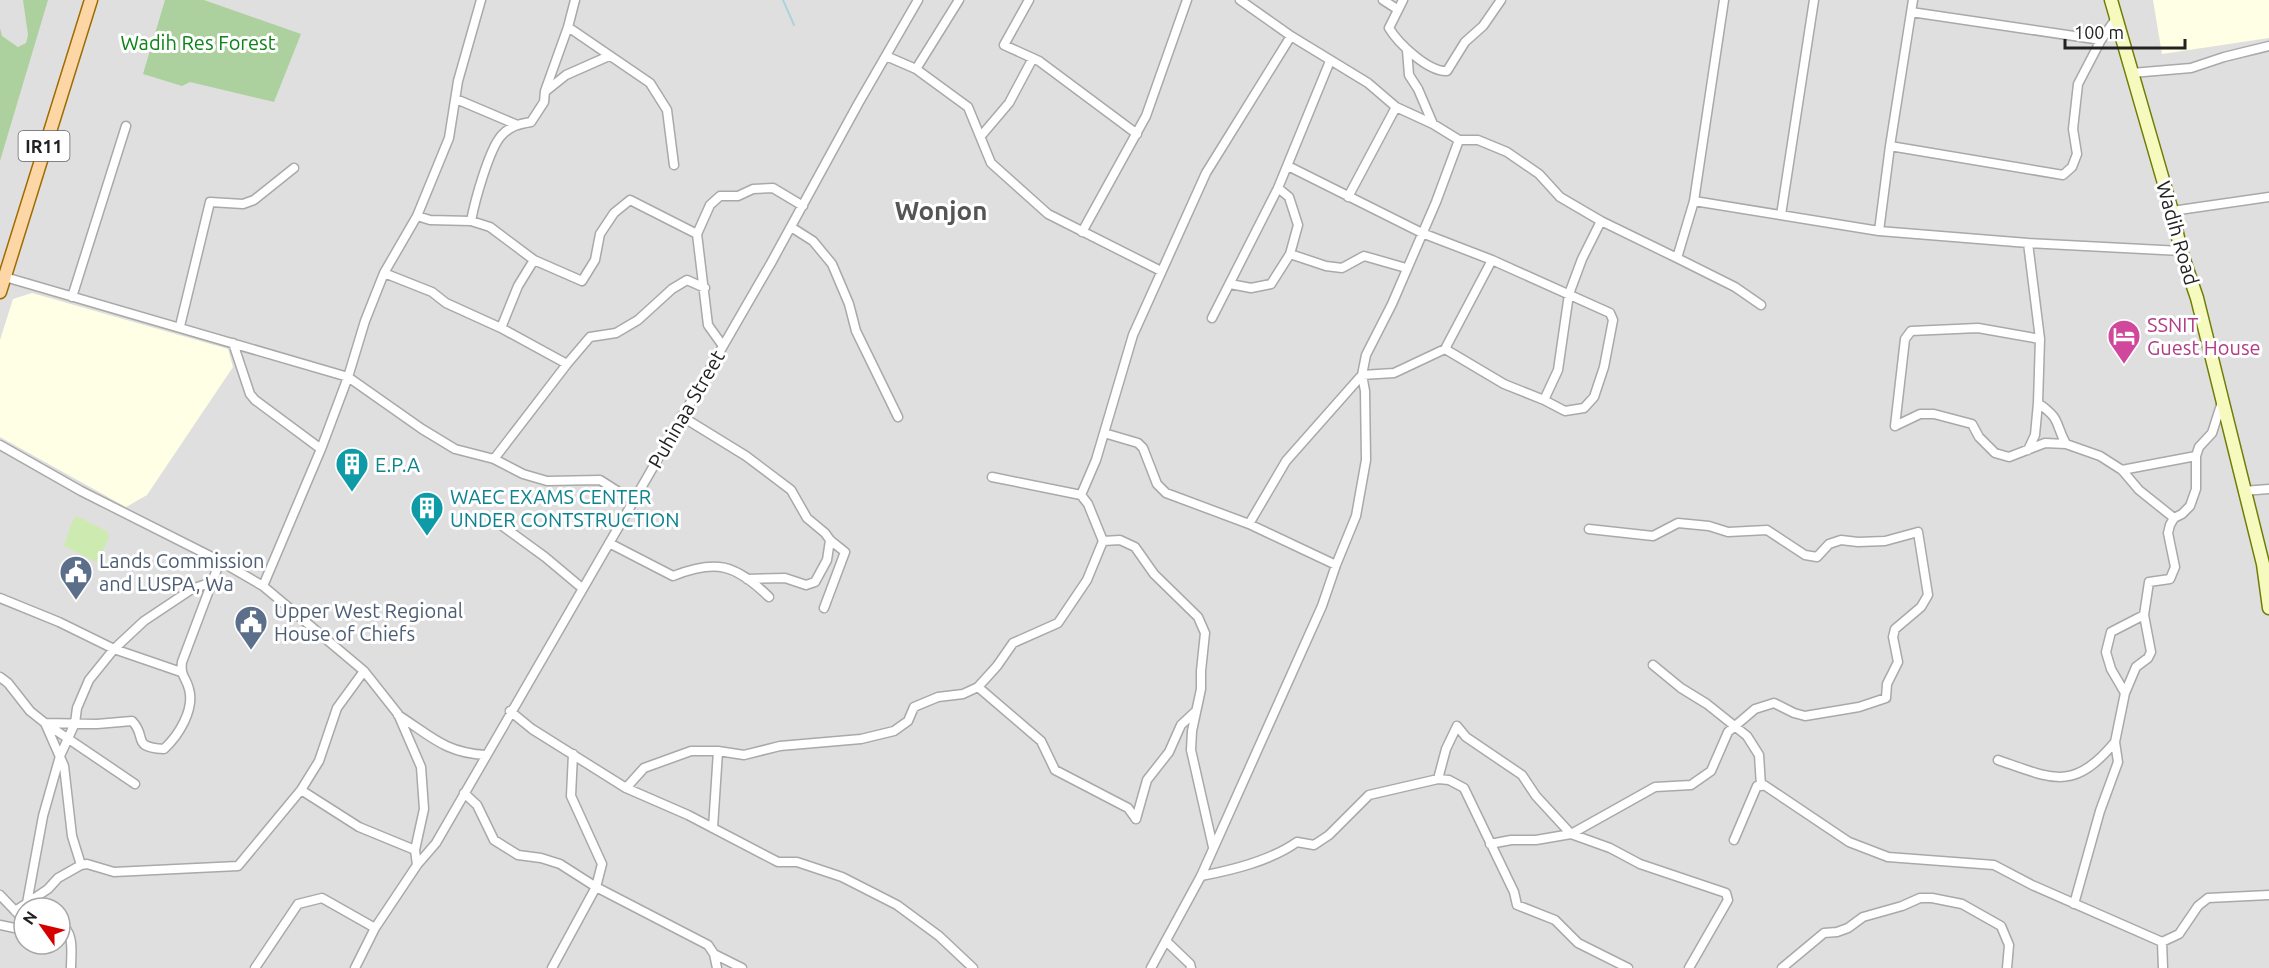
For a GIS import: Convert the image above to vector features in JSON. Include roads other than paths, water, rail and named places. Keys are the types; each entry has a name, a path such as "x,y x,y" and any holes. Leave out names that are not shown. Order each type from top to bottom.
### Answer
{"main road":[{"name":"IR11","path":"0,292 91,0"}],"street":[{"path":"263,586 321,449 384,273 417,216 449,138 468,44 482,0"},
{"path":"456,99 515,124 531,122 544,102 545,91 568,27 575,0"},
{"name":"Puhinaa Street","path":"355,968 375,928 417,865 436,843 510,711 723,346 918,0"},
{"path":"916,69 959,0"},
{"path":"1029,0 1004,45 1032,58 1137,134"},
{"path":"1082,232 1137,134 1156,90 1187,0"},
{"path":"1240,0 1291,36 1368,83 1396,107 1433,124 1460,140 1478,140 1507,152 1539,174 1560,197 1601,221 1735,287 1761,305"},
{"path":"1383,0 1396,9"},
{"path":"1403,0 1396,9 1389,28 1398,42 1407,50 1440,71 1447,71 1465,42 1483,26 1501,0"},
{"path":"1677,258 1694,201 1724,0"},
{"path":"1781,215 1814,0"},
{"path":"1880,231 1890,146 1914,0"},
{"name":"Wadih Road","path":"2111,0 2172,211 2181,251 2197,298 2243,491 2263,564 2269,608"},
{"path":"1911,12 2102,40"},
{"path":"1890,146 2063,175 2072,167 2077,154 2073,129 2078,84 2117,17"},
{"path":"568,27 650,83 667,110 674,165"},
{"path":"1081,495 1096,460 1133,335 1161,271 1206,173 1291,36"},
{"path":"2132,73 2191,68 2269,46"},
{"path":"1407,50 1409,75 1418,88 1433,124"},
{"path":"545,91 566,75 609,56"},
{"path":"886,56 916,69 968,107 991,163 1048,214 1161,271"},
{"path":"981,136 1010,103 1032,58"},
{"path":"1212,318 1278,188 1330,61"},
{"path":"1348,197 1396,107"},
{"path":"471,221 475,202 493,152 500,137 515,124"},
{"path":"72,297 126,126"},
{"path":"1151,968 1201,876 1318,617 1356,516 1366,460 1365,391 1362,375 1366,355 1392,304 1460,140"},
{"path":"1288,166 1422,233 1492,260 1610,313 1612,316 1604,367 1594,397 1584,408 1565,411 1504,384 1445,349"},
{"path":"180,327 210,202 243,204 254,200 294,168"},
{"path":"723,346 708,325 697,234 710,206 720,196 738,196 753,189 772,188 803,206"},
{"path":"1230,284 1251,288 1271,284 1290,254 1298,225 1288,197 1278,188"},
{"path":"2172,211 2269,197"},
{"path":"417,216 430,220 471,221 490,227 534,260 582,281 595,260 600,234 614,213 630,200 697,234"},
{"path":"1694,201 1880,231 2028,243 2181,251"},
{"path":"1544,400 1558,370 1569,294 1582,259 1601,221"},
{"path":"791,227 813,241 832,264 849,303 856,332 898,417"},
{"path":"2028,243 2040,339 2035,435 2028,450"},
{"path":"1290,254 1326,266 1342,268 1364,256 1406,268"},
{"path":"501,328 518,286 534,260"},
{"path":"1249,524 1286,460 1362,375 1394,373 1445,349 1492,260"},
{"path":"384,273 432,292 446,303 501,328 567,364"},
{"path":"5,277 348,377 422,429 455,449 494,459 523,474 547,481 600,480 633,501"},
{"path":"494,459 590,337 616,333 638,320 672,289 687,280 705,288"},
{"path":"2040,339 1978,328 1911,331 1905,339 1895,426 1920,414 1934,414 1972,424 1979,437 1995,453 2009,457 2045,442 2066,444 2100,456 2122,470 2139,490 2174,518"},
{"path":"233,343 250,394 321,449"},
{"path":"2074,904 2100,811 2118,762 2115,742 2125,693 2136,667 2148,658 2151,652 2144,615 2149,582 2170,579 2175,567 2168,533 2170,525 2174,518 2190,506 2196,489 2194,464 2196,456 2199,447 2212,433 2222,402"},
{"path":"2038,404 2053,414 2058,421 2066,444"},
{"path":"681,416 746,456 791,490 807,518 845,552 824,608"},
{"path":"1104,433 1138,443 1143,448 1157,484 1166,493 1249,524 1336,565"},
{"path":"0,446 220,561 263,586 364,671 398,714 421,767 424,809 415,850 417,865"},
{"path":"2122,470 2196,456"},
{"path":"626,788 644,768 691,751 718,751 744,756 780,746 861,739 894,731 908,721 914,707 938,698 963,694 978,687 1013,643 1058,623 1087,580 1103,541 1088,504 1081,495 992,477"},
{"path":"2243,491 2269,489"},
{"path":"493,519 545,557 582,588"},
{"path":"1490,844 1571,834 1654,787 1691,785 1711,771 1728,732 1755,709 1774,703 1805,716 1859,708 1886,698 1887,684 1898,662 1893,637 1895,629 1913,615 1928,595 1918,532 1885,541 1858,543 1841,540 1829,544 1817,556 1805,555 1767,530 1728,532 1709,526 1678,523 1653,536 1589,529"},
{"path":"747,579 785,578 806,585 814,582 827,560 830,540"},
{"path":"1103,541 1120,540 1135,547 1154,574 1198,617 1205,633 1201,689 1191,750 1213,847"},
{"path":"609,543 673,576 696,567 716,565 735,571 769,597"},
{"path":"45,723 132,721 137,727 141,742 146,747 164,749 178,734 190,707 189,690 181,672 186,650 220,561"},
{"path":"28,896 43,816 60,756 75,723 77,708 89,680 114,649 144,621 199,585 212,582"},
{"path":"0,598 59,622 114,649 181,672"},
{"path":"2125,693 2111,669 2106,652 2111,632 2144,615"},
{"path":"1653,665 1747,736 1759,754 1761,786"},
{"path":"38,896 58,878 87,864 114,872 238,866 301,790 319,761 337,708 364,671"},
{"path":"0,677 8,683 30,711 45,723 135,784"},
{"path":"978,687 1041,741 1055,770 1128,808 1136,819 1147,780 1168,752 1181,725 1196,711"},
{"path":"510,711 532,729 626,788 713,828 778,862 798,862 842,877 897,905 939,936 974,968"},
{"path":"398,714 448,748 466,754 486,755"},
{"path":"45,723 64,766 72,836 81,866"},
{"path":"1438,779 1446,749 1457,726 1466,737 1522,775 1536,796 1571,834 1610,848 1640,864 1726,893 1728,900 1689,968"},
{"path":"1998,760 2048,777 2078,774 2091,767 2115,742"},
{"path":"713,828 718,751"},
{"path":"552,968 596,887 602,864 571,796 573,754"},
{"path":"1201,876 1281,853 1297,842 1314,845 1329,835 1369,795 1438,779 1449,780 1464,788 1514,892 1517,905 1555,920 1578,943 1628,968"},
{"path":"1734,840 1757,786 1764,785 1849,842 1888,857 1994,865 2074,904 2163,942 2179,934 2198,906 2208,898 2269,895"},
{"path":"301,790 359,827 415,850"},
{"path":"464,793 477,805 494,840 518,855 541,858 560,864 596,887 708,945 714,954 717,968"},
{"path":"0,895 12,908"},
{"path":"255,968 298,904 322,898 375,928"},
{"path":"1782,968 1824,933 1848,928 1863,917 1902,906 1920,898 1932,898 1962,904 2001,926 2009,945 2007,968"},
{"path":"1166,941 1190,964 1191,968"},
{"path":"2163,942 2163,968"},
{"path":"714,954 742,968"}],"waterway":[{"path":"783,0 794,25"}],"place":[{"name":"SSNIT Guest House","path":"2124,365"},
{"name":"E.P.A","path":"352,493"},
{"name":"WAEC EXAMS CENTER UNDER CONTSTRUCTION","path":"427,537"},
{"name":"Lands Commission and LUSPA, Wa","path":"76,601"},
{"name":"Upper West Regional House of Chiefs","path":"251,651"}],"district":[{"name":"Wonjon","path":"941,210"}],"park label":[{"name":"Wadih Res Forest","path":"198,42"}]}
